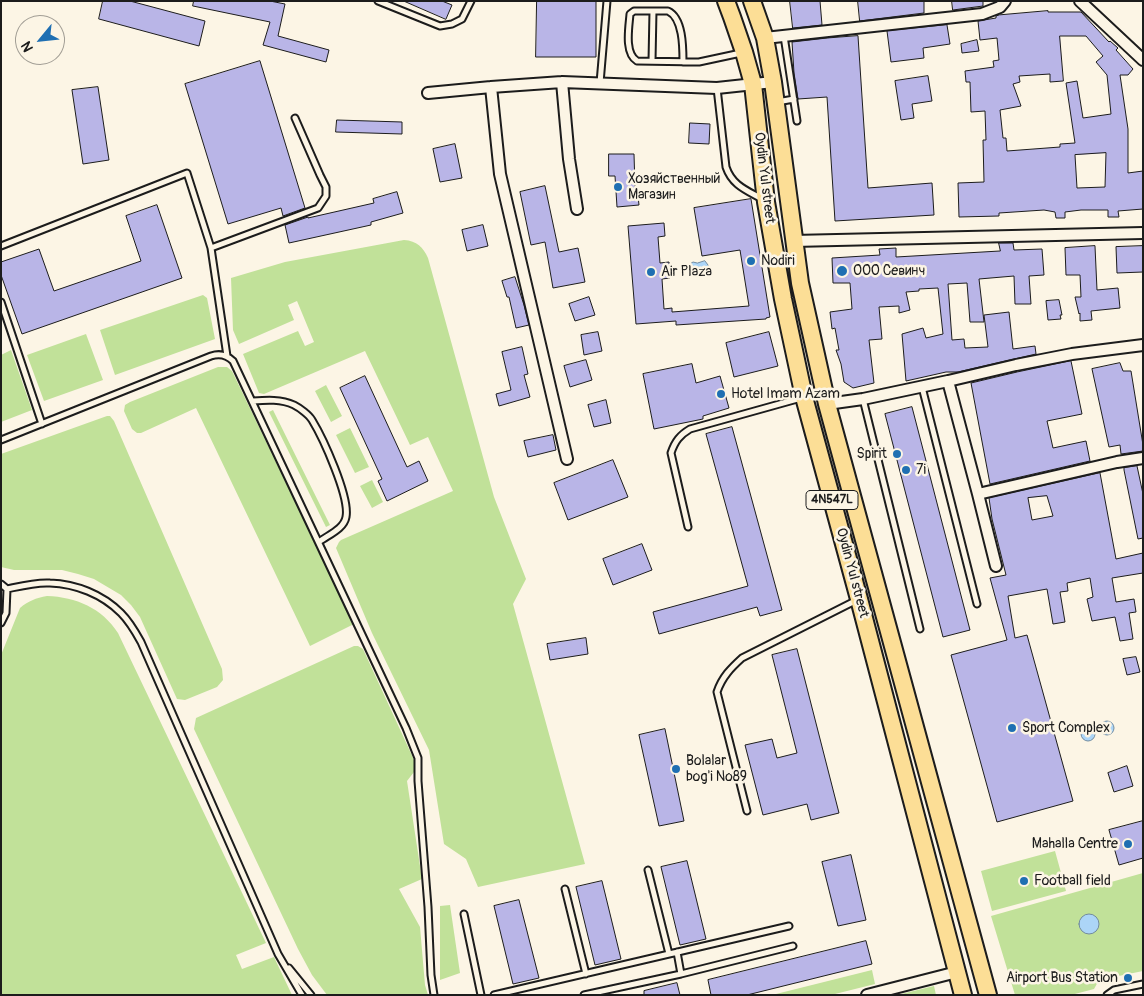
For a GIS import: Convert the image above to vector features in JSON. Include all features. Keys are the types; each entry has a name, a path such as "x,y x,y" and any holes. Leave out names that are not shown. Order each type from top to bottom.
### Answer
{"main road":[{"name":"Oydin Yul street","path":"726,1 744,52 752,84 766,202 782,299 804,397 963,995"},
{"name":"Oydin Yul street","path":"754,4 765,38 773,82 800,283 826,404 988,995"}],"street":[{"path":"765,38 982,14 1000,7 1005,1"},
{"path":"1080,1 1143,60"},
{"path":"562,82 569,159 577,210"},
{"path":"428,93 562,82 717,88 773,82"},
{"path":"491,87 500,174 567,459"},
{"path":"793,240 1143,233"},
{"path":"826,404 863,399 1072,354 1143,345"},
{"path":"948,381 996,566"},
{"path":"978,494 1108,464 1143,458"},
{"path":"867,995 957,972"}],"lane":[{"path":"378,1 440,26 452,24 462,19 470,1"},
{"path":"600,83 608,1"},
{"path":"684,62 680,32 673,13 668,11 634,11 630,14 630,53 637,61 684,62 700,62 744,52"},
{"path":"652,61 653,11"},
{"path":"784,36 797,121"},
{"path":"717,88 726,167 729,177 735,184 766,202"},
{"path":"776,103 794,99"},
{"path":"211,248 318,208 323,202 326,196 326,187 295,118"},
{"path":"1,246 187,173 211,248 227,356"},
{"path":"1,302 42,424"},
{"path":"1,440 211,356 219,354 227,356 236,364 406,728 418,758 431,975 434,995"},
{"path":"922,386 977,604"},
{"path":"688,527 670,453 674,443 690,429 804,397"},
{"path":"863,399 920,629"},
{"path":"253,401 276,400 295,405 311,418 332,460 345,497 346,516 342,526 319,542"},
{"path":"7,589 48,582 69,585 89,591 106,600 132,626 278,954 302,995"},
{"path":"1,584 7,589"},
{"path":"1,623 6,613 7,589"},
{"path":"747,811 717,692 720,683 730,668 742,658 859,599"},
{"path":"648,870 670,954"},
{"path":"565,889 586,974"},
{"path":"464,914 481,995"},
{"path":"494,995 789,926"},
{"path":"584,995 681,974 793,946"},
{"path":"676,952 681,974"},
{"path":"278,954 311,995"},
{"path":"1107,995 1114,990 1143,984"}],"green space":[{"path":"404,240 419,245 428,258 494,497 526,579 513,604 585,864 478,887 466,859 444,844 429,750 372,633 336,548 341,540 453,491 428,437 410,445 365,351 264,394 259,393 243,354 298,331 305,346 314,342 297,301 288,305 294,320 239,344 233,330 231,278 285,262"},
{"path":"203,295 207,298 215,339 115,375 100,330"},
{"path":"86,334 103,380 44,401 27,355"},
{"path":"11,350 32,410 1,422 1,355"},
{"path":"218,367 227,367 232,371 354,624 310,646 196,408 141,433 137,433 132,429 124,411 125,405 130,402"},
{"path":"326,385 342,416 331,422 315,391"},
{"path":"273,410 330,525 326,527 269,412"},
{"path":"110,416 114,421 222,669 223,680 217,687 185,700 177,699 140,617 121,595 94,579 62,570 14,570 1,567 1,454"},
{"path":"350,428 369,467 355,473 336,435"},
{"path":"372,480 383,502 372,508 360,486"},
{"path":"47,596 68,599 87,606 104,617 118,633 266,943 236,955 242,969 274,957 292,995 1,995 1,655 20,608 32,600"},
{"path":"354,646 363,649 415,762 414,772 407,781 422,879 399,889 420,927 425,985 428,995 327,995 312,975 298,949 194,729 196,718"},
{"name":"Football field","path":"1055,851 1066,891 992,911 981,871"},
{"path":"1143,873 1143,971 1099,980 1094,989 1071,995 1015,995 991,916"},
{"path":"450,905 460,973 440,980 440,906"},
{"path":"872,970 875,984 831,995 772,995"},
{"path":"934,986 936,995 897,995"}],"water":[{"path":"705,261 709,269 707,271 702,274 690,273 688,268 690,264"},
{"path":"1104,721 1110,721 1114,728 1110,735 1104,735 1100,731 1100,725"},
{"path":"1085,727 1091,727 1095,734 1091,741 1085,741 1081,737 1081,731"},
{"path":"1089,914 1096,917 1099,924 1096,931 1089,934 1082,931 1079,924 1082,917"}],"building":[{"path":"103,1 130,1 205,21 199,46 99,19"},
{"path":"194,1 270,1 285,4 278,36 329,50 326,62 263,45 270,22 193,6"},
{"path":"404,1 442,1 452,5 446,19"},
{"path":"537,1 596,1 596,57 536,57"},
{"path":"790,1 820,1 822,25 793,28"},
{"path":"858,1 924,1 924,13 860,21"},
{"path":"952,1 983,1 983,6 953,10"},
{"path":"1048,11 1081,12 1109,42 1118,48 1116,50 1133,69 1128,75 1120,75 1128,129 1128,173 1143,171 1143,209 1118,211 1119,217 1108,217 1108,210 1081,210 1065,212 1065,218 1056,218 1055,212 1044,210 999,213 999,216 959,217 958,183 984,182 983,140 986,140 985,111 971,112 970,82 966,82 965,71 994,67 993,61 999,60 997,38 980,40 978,21 996,18 999,15","holes":["1060,36 1086,36 1103,56 1096,62 1107,75 1111,114 1083,118 1077,81 1066,83 1075,143 1060,144 1060,147 1007,151 1006,138 1003,138 1000,110 1021,106 1013,84 1020,82 1019,76 1050,74 1050,82 1063,81","1106,153 1105,187 1077,188 1075,155"]},
{"path":"947,25 950,44 923,48 924,58 891,62 887,31"},
{"path":"858,36 868,188 932,183 934,215 835,221 827,97 798,99 792,42"},
{"path":"977,40 979,51 962,53 961,44"},
{"path":"260,61 305,208 283,216 281,208 228,224 185,84"},
{"path":"928,76 932,101 912,104 914,118 901,120 895,81"},
{"path":"98,87 109,160 83,164 72,90"},
{"path":"337,120 402,122 402,134 336,132"},
{"path":"690,123 710,124 709,144 689,143"},
{"path":"455,144 462,178 440,182 433,149"},
{"path":"609,154 634,154 635,187 637,187 639,205 617,207 615,176 609,176"},
{"path":"545,186 559,252 578,248 585,282 553,288 545,242 531,245 520,192"},
{"path":"397,192 403,213 371,222 371,225 289,243 285,225 308,217 374,203 373,199"},
{"path":"751,199 770,317 766,319 676,325 676,321 636,324 628,226 664,223 665,236 658,237 660,263 669,262 670,278 662,279 664,309 672,308 672,312 749,306 740,250 702,256 694,208"},
{"path":"157,205 182,278 22,334 1,275 1,262 39,249 54,291 141,261 126,216"},
{"path":"483,225 488,246 467,251 462,230"},
{"path":"999,243 1013,243 1014,250 1042,249 1044,275 1029,276 1031,304 1015,304 1014,276 979,279 984,322 970,322 967,283 948,284 952,340 964,339 965,348 988,347 984,315 1009,312 1013,349 1035,346 1036,354 958,372 946,372 906,381 902,334 923,328 926,338 943,334 938,288 919,289 919,291 906,292 910,310 899,313 899,306 879,307 882,339 869,340 874,383 853,388 844,382 836,350 839,350 835,328 832,329 830,312 852,309 850,283 833,283 832,258 880,255 879,249 896,248 896,257 1000,251"},
{"path":"1095,246 1097,290 1118,288 1120,308 1091,311 1092,320 1080,321 1080,313 1075,297 1081,297 1080,275 1066,275 1065,248"},
{"path":"1143,246 1143,272 1117,273 1116,247"},
{"path":"515,277 529,325 516,328 509,297 507,297 502,281"},
{"path":"589,297 595,315 575,321 569,304"},
{"path":"1059,300 1061,319 1048,320 1046,301"},
{"path":"598,332 602,351 584,355 581,335"},
{"path":"769,332 778,366 734,377 726,343"},
{"path":"522,347 528,374 524,375 530,397 499,406 496,394 511,390 502,352"},
{"path":"586,360 592,380 570,387 564,366"},
{"path":"1071,361 1082,414 1047,421 1053,448 1086,441 1090,461 990,484 971,383"},
{"path":"1120,363 1123,371 1131,371 1143,445 1143,451 1121,454 1120,445 1109,447 1092,369"},
{"path":"692,364 696,383 720,376 729,408 703,416 703,419 654,429 643,374"},
{"path":"365,376 407,467 419,461 428,481 387,501 378,481 382,479 340,388"},
{"path":"606,400 611,423 594,427 588,405"},
{"path":"912,407 970,630 943,637 885,414"},
{"path":"732,427 782,610 760,616 757,607 659,634 653,612 748,586 706,434"},
{"path":"553,435 556,450 528,457 524,441"},
{"path":"613,460 628,497 568,520 554,483"},
{"path":"1137,466 1143,494 1143,538 1138,539 1124,470 1124,468"},
{"path":"1100,473 1116,559 1143,553 1143,573 1112,578 1116,602 1134,599 1136,612 1129,613 1133,639 1120,641 1115,617 1092,621 1087,599 1093,597 1090,578 1067,583 1068,591 1060,592 1065,622 1053,624 1047,589 1008,596 1015,638 1027,635 1073,801 997,822 951,655 1007,640 990,578 1006,575 992,519 989,498","holes":["1047,496 1053,516 1032,520 1028,498"]},
{"path":"642,544 652,570 613,585 603,559"},
{"path":"586,638 588,654 550,660 547,644"},
{"path":"797,649 839,813 811,820 807,804 763,815 745,745 772,739 777,758 797,753 772,655"},
{"path":"1136,657 1140,672 1127,675 1123,659"},
{"path":"665,729 684,821 659,826 639,735"},
{"path":"1127,766 1133,786 1114,792 1108,773"},
{"name":"Mahalla Centre","path":"1143,821 1143,858 1119,865 1109,830"},
{"path":"851,855 866,920 838,926 822,862"},
{"path":"687,861 706,939 680,945 661,867"},
{"path":"602,881 621,959 595,965 576,887"},
{"path":"519,900 539,978 513,984 494,906"},
{"path":"866,941 872,964 747,995 711,995 708,980"},
{"path":"677,983 680,995 644,995 644,991"}],"place":[{"name":"Хозяйственный Магазин","path":"618,187"},
{"name":"Nodiri","path":"751,261"},
{"name":"ООО Севинч","path":"842,271"},
{"name":"Air Plaza","path":"651,272"},
{"name":"Hotel Imam Azam","path":"721,394"},
{"name":"Spirit","path":"897,454"},
{"name":"7i","path":"906,470"},
{"name":"Sport Complex","path":"1012,728"},
{"name":"Bolalar bog'i №89","path":"676,769"},
{"name":"Mahalla Centre","path":"1128,844"},
{"name":"Football field","path":"1024,881"},
{"name":"Airport Bus Station","path":"1128,978"}]}
